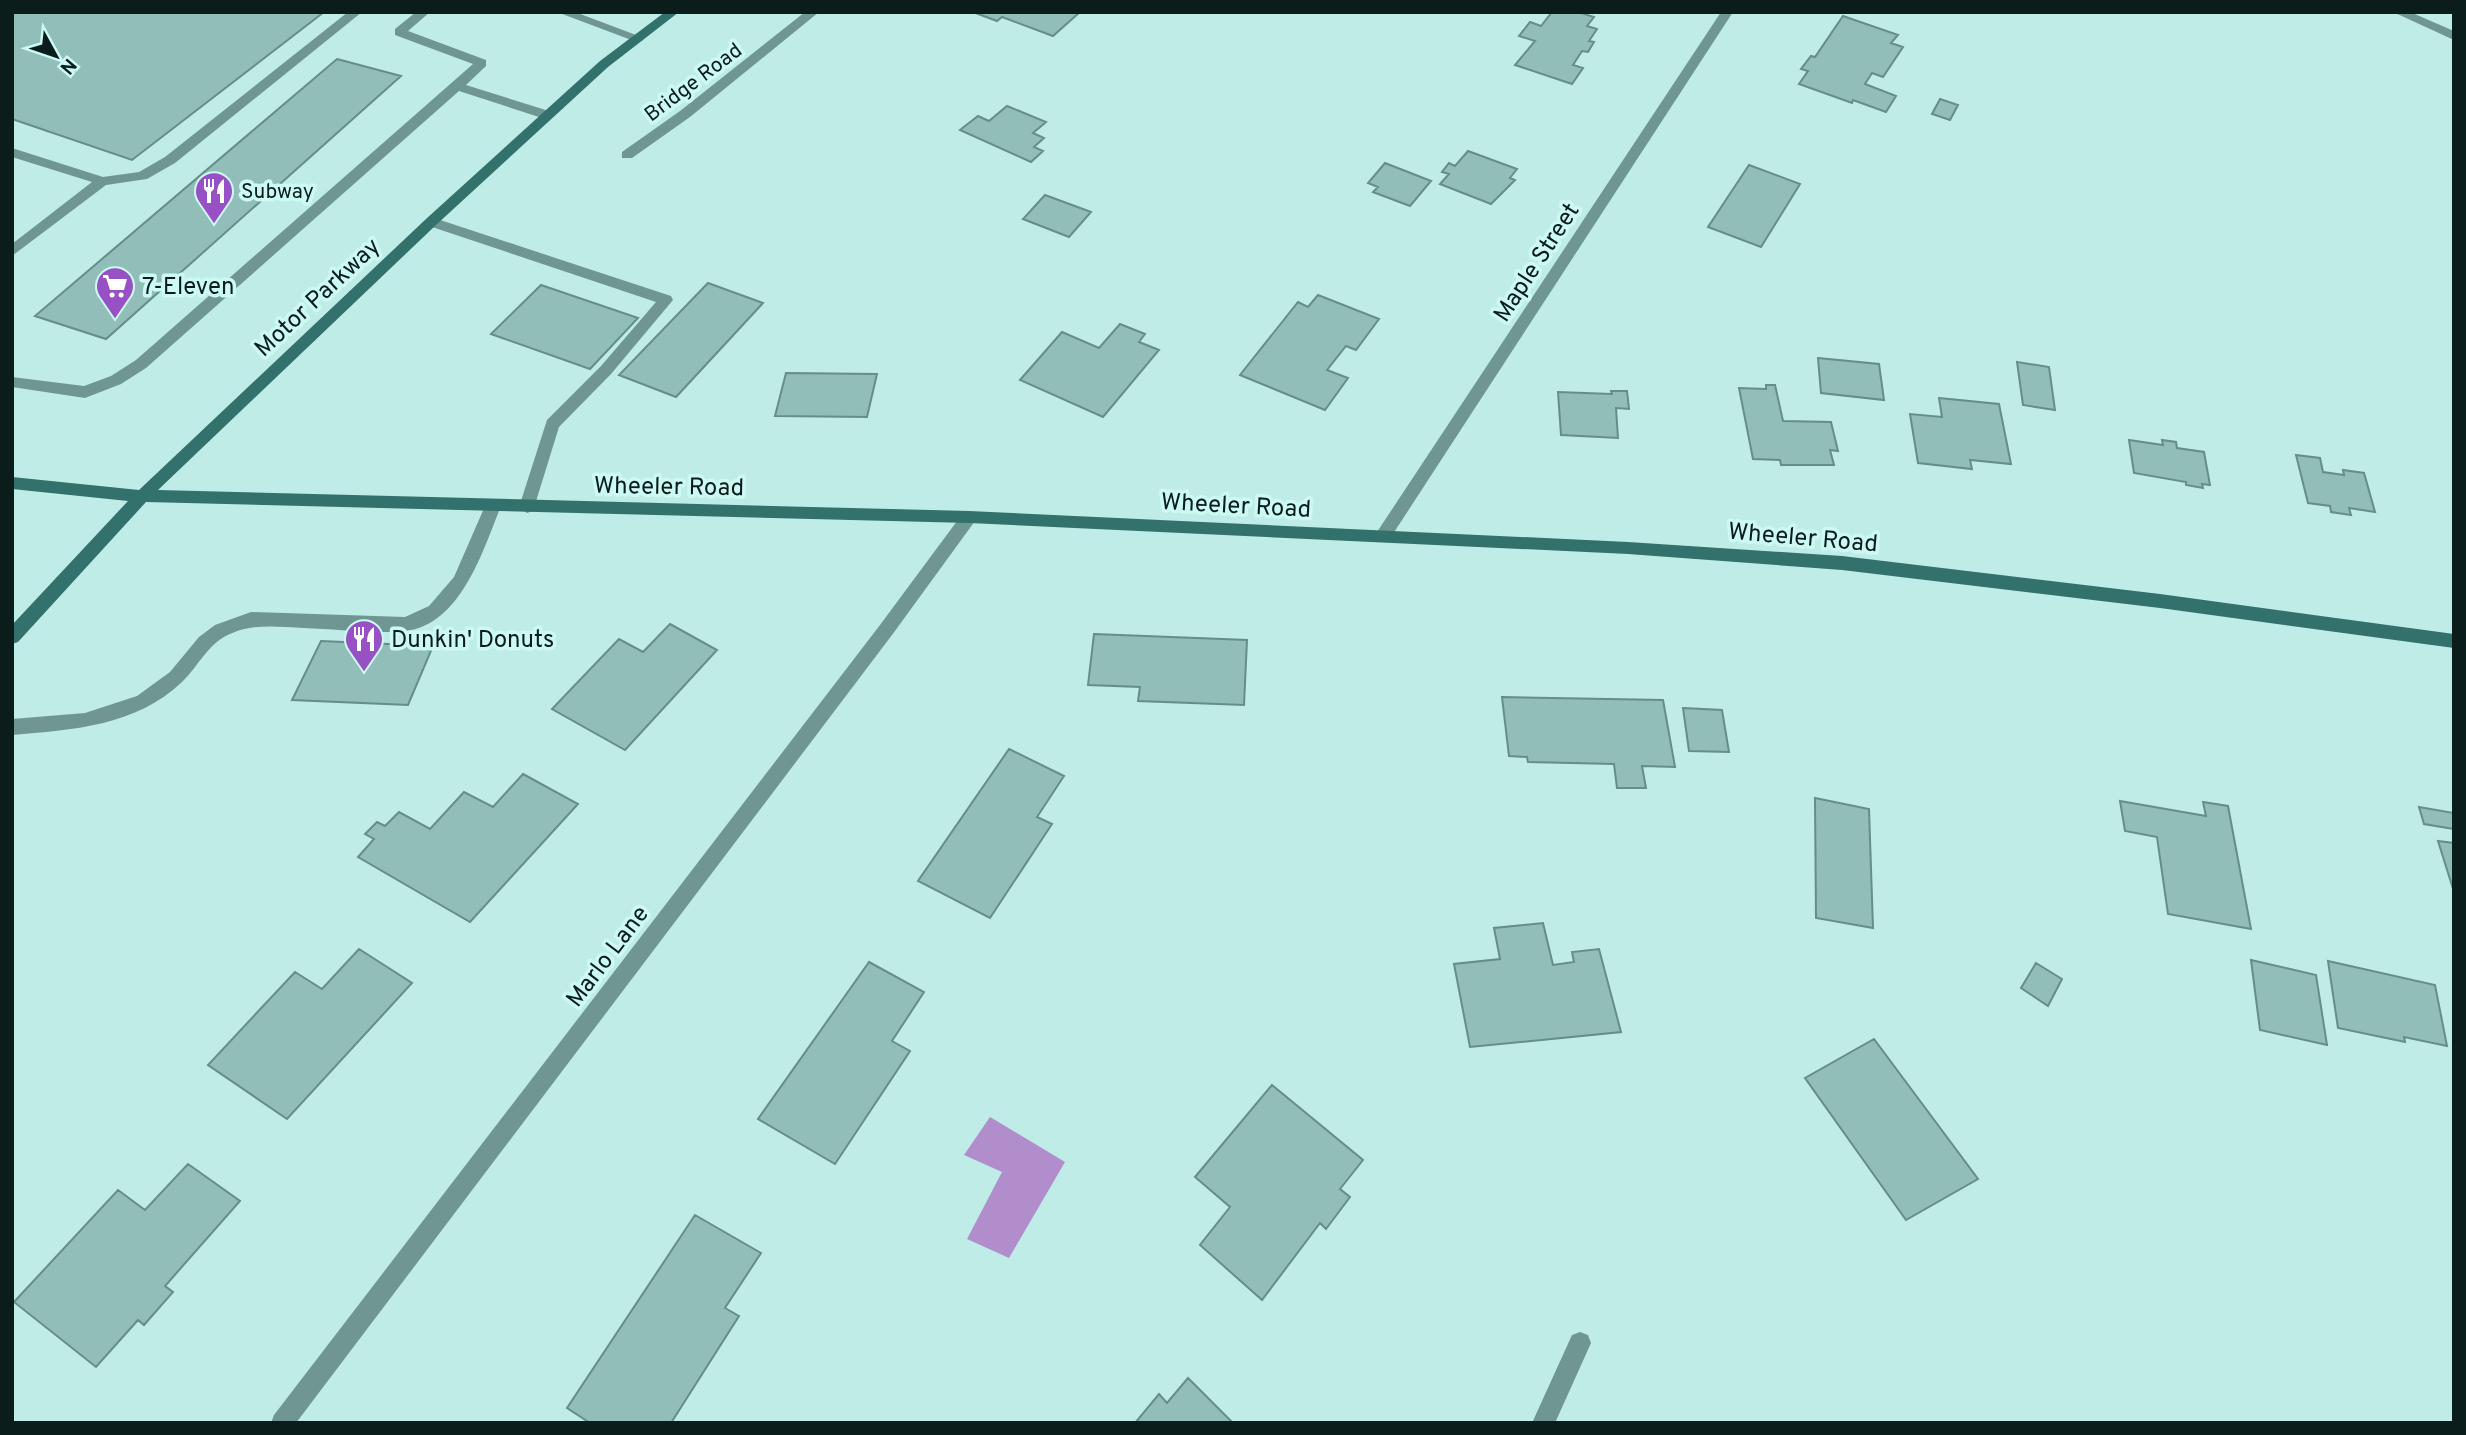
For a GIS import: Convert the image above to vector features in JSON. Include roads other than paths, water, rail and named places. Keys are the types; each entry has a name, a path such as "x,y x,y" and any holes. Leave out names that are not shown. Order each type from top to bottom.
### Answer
{"main road":[{"name":"Motor Parkway","path":"12,636 142,496 431,222 604,64 673,12"},
{"name":"Wheeler Road","path":"12,483 142,496 969,517 1628,548 1842,564 2146,599 2454,641"}],"street":[{"path":"12,152 102,181 142,176 170,160 356,12"},
{"path":"12,382 85,391 116,380 141,364 482,63 399,32 425,12"},
{"path":"563,12 638,38"},
{"name":"Bridge Road","path":"627,155 685,114 813,12"},
{"name":"Maple Street","path":"1383,536 1727,12"},
{"path":"2399,12 2454,36"},
{"path":"457,86 547,115"},
{"path":"12,251 102,181"},
{"path":"431,222 666,300 606,370 552,424 527,507"},
{"path":"12,727 85,721 143,702 176,677 205,642 221,630 251,619 406,624 435,611 461,581 493,506"},
{"name":"Marlo Lane","path":"282,1423 886,630 969,517"},
{"path":"1543,1423 1580,1343"}],"place":[{"name":"Subway","path":"214,225"},
{"name":"7-Eleven","path":"115,320"},
{"name":"Dunkin' Donuts","path":"364,673"}]}
